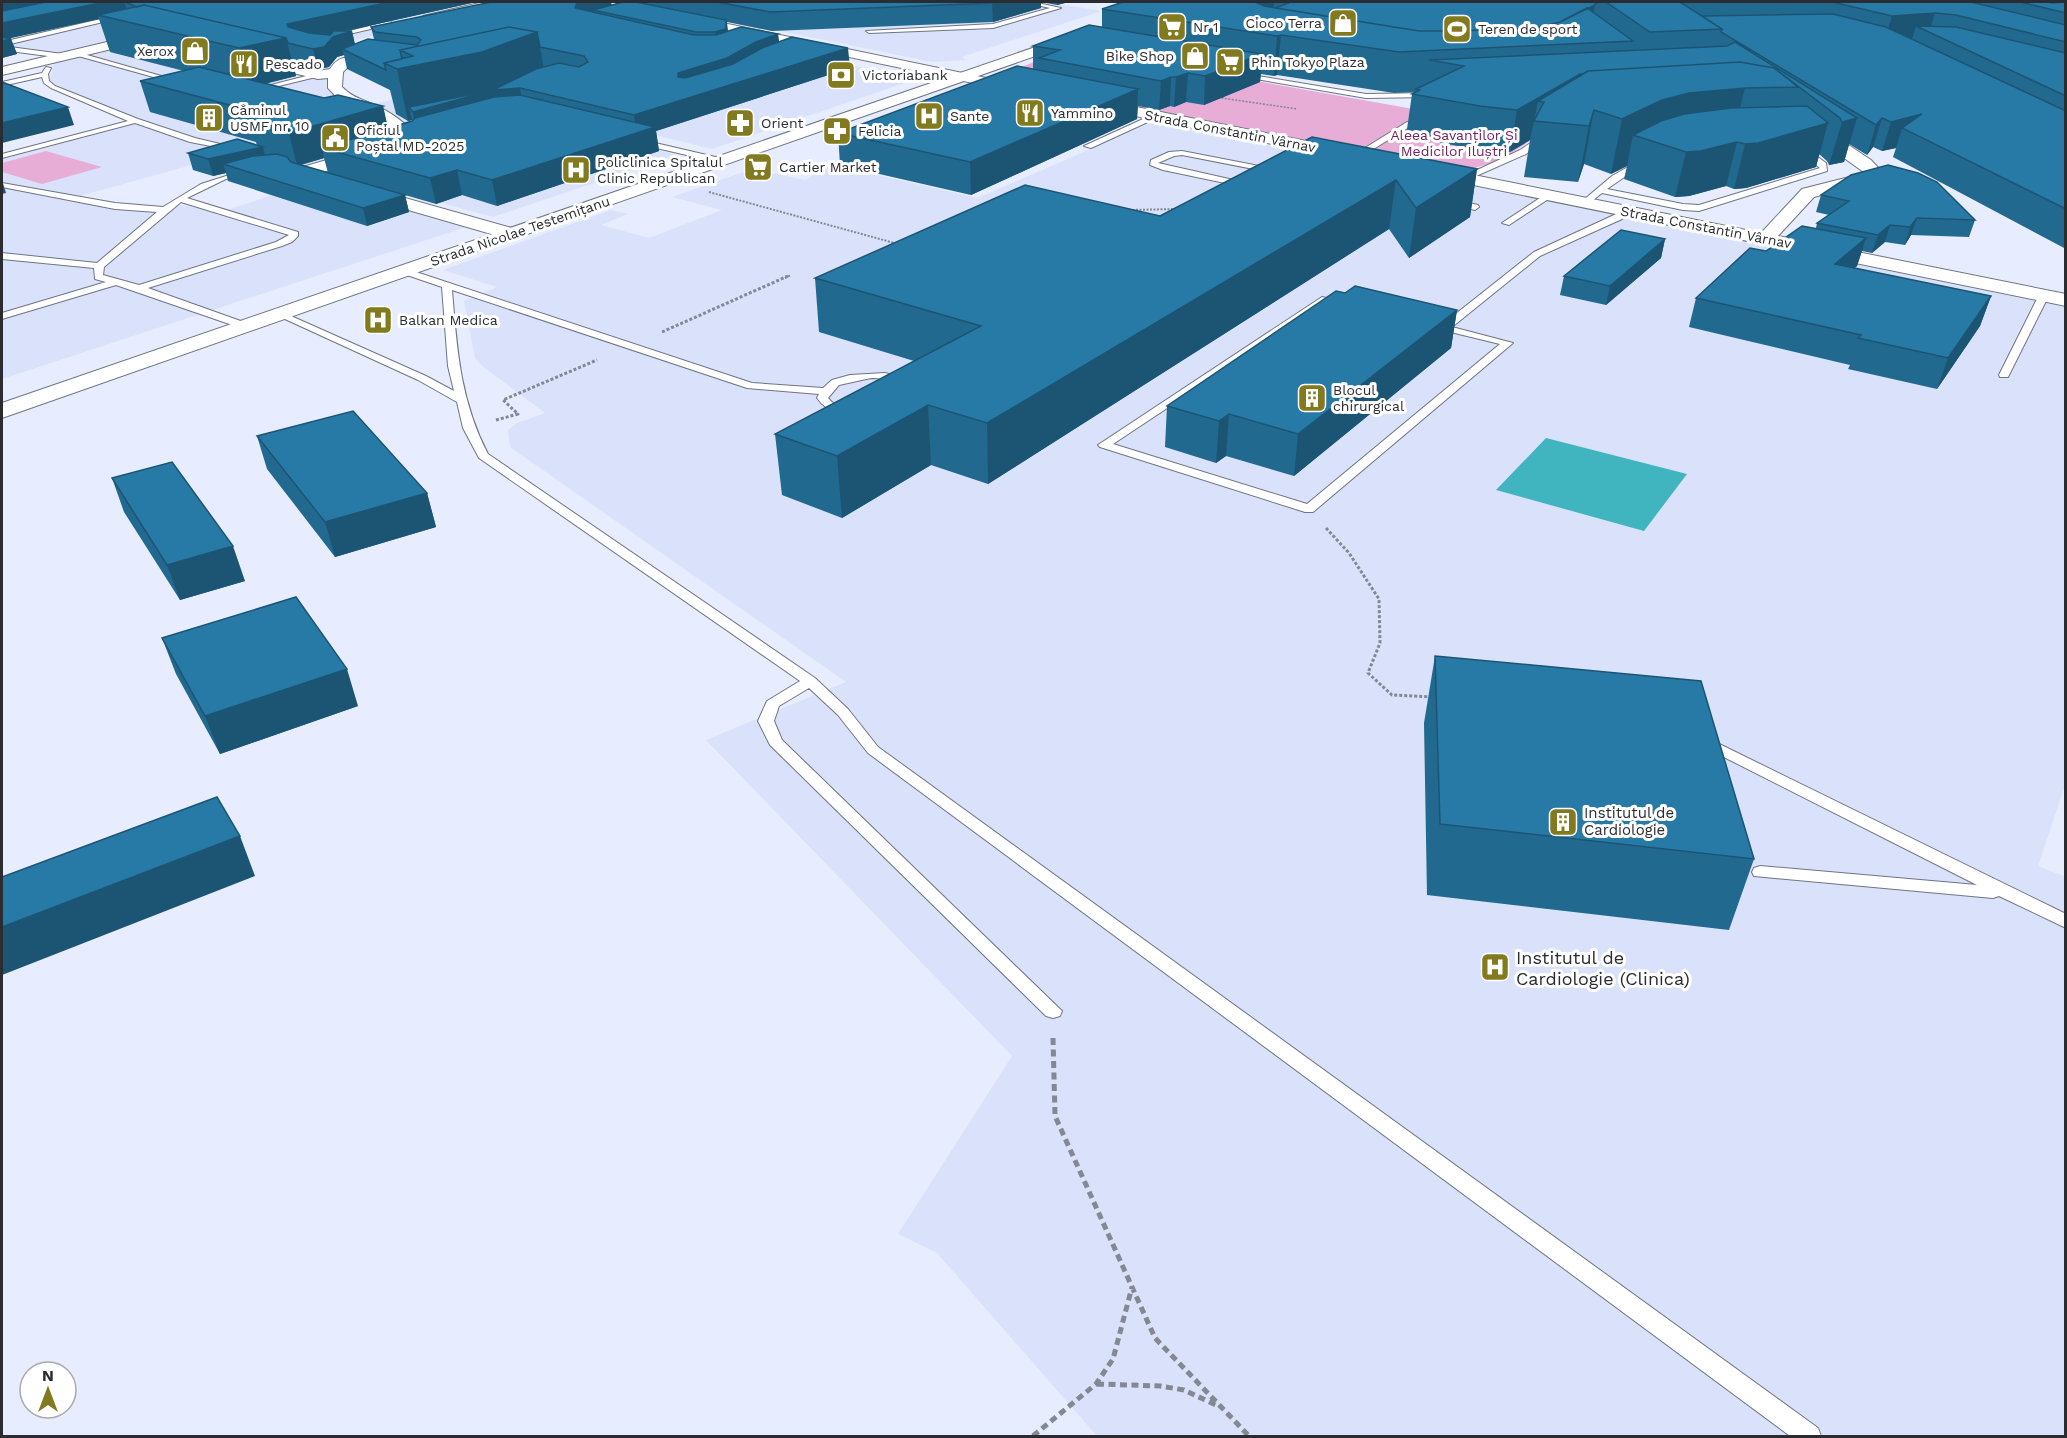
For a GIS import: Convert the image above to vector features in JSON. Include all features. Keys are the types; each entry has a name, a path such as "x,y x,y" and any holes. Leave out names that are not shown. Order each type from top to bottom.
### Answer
{"main road":[{"name":"Strada Nicolae Testemițanu","path":"2,411 1089,32"}],"street":[{"path":"425,23 494,5"},
{"path":"610,7 635,8 767,36 809,48 1041,93"},
{"path":"2,71 63,56 160,37"},
{"path":"236,55 318,75 336,59 354,52"},
{"path":"336,59 335,88 350,103 409,133 296,171 512,234"},
{"path":"350,103 386,99"},
{"name":"Strada Constantin Vârnav","path":"1076,100 1327,154 1356,156 1377,161"},
{"path":"1765,239 1809,193 1881,176 1795,116"},
{"name":"Strada Constantin Vârnav","path":"1421,170 2021,291 2066,298"}],"lane":[{"path":"869,31 993,26 1058,8 1026,2"},
{"path":"2,46 115,18 126,19"},
{"path":"320,39 399,21"},
{"path":"137,28 160,37"},
{"path":"745,42 767,36"},
{"path":"1057,44 1073,47"},
{"path":"2,46 63,56 187,85"},
{"path":"2,84 45,74 63,56"},
{"path":"1229,73 1366,96 1440,95"},
{"path":"45,74 46,82 53,87 135,121 193,140 245,151"},
{"path":"253,97 241,94 318,75"},
{"path":"1088,146 1157,116"},
{"path":"2,156 135,121"},
{"path":"1356,156 1410,124"},
{"path":"1464,178 1523,152 1550,134"},
{"path":"634,140 721,161"},
{"path":"1601,190 1683,207 1708,206 1824,169 1823,165 1795,144"},
{"path":"1250,187 1163,168 1154,165 1154,162 1172,153 1182,153 1278,172"},
{"path":"1584,203 1635,165 1650,158"},
{"path":"245,326 139,288 98,277 99,266 196,188 222,178 259,170"},
{"path":"2,184 115,206 166,210"},
{"path":"1506,223 1549,196"},
{"path":"139,288 279,244 289,240 295,234 180,199"},
{"path":"1440,199 1475,207"},
{"path":"1444,328 1537,254 1627,212"},
{"path":"2,256 99,266"},
{"path":"404,271 751,386 824,391 831,385 855,376 886,376 910,383 916,390 917,396 912,403 903,408 882,414 859,415 833,409 825,404 822,398 824,391"},
{"path":"2,316 116,282"},
{"path":"447,284 453,366 469,428 483,456 810,681 843,712 873,750 1809,1437"},
{"path":"2004,375 2044,294"},
{"path":"1325,299 1508,343 1309,509 1104,445 1325,299"},
{"path":"2,311 21,310"},
{"path":"279,314 422,378 462,400"},
{"path":"810,681 772,704 766,722 775,742 1053,1011"},
{"path":"1688,733 2066,922"},
{"path":"1760,872 2002,892"}],"path":[{"path":"1221,92 1231,94 1221,98 1288,110 1300,108 1255,98"},
{"path":"665,180 902,246"},
{"path":"1129,210 1176,209"},
{"path":"1309,509 1349,553 1379,599 1380,643 1368,673 1392,695 1439,698"},
{"path":"1053,1011 1055,1116 1155,1338 1249,1437"},
{"path":"1033,1437 1096,1384 1113,1359 1132,1287"},
{"path":"1096,1384 1184,1390 1221,1407"}],"shaded area":[{"path":"104,2 486,2 504,6 317,49 330,69 328,75 331,93 344,105 359,107 448,87 585,131 677,155 493,217 246,150 69,199 108,208 145,210 181,205 194,206 217,213 313,182 466,227 2,379 2,159 135,124 133,117 62,88 49,80 57,55 14,50 2,25"},
{"path":"639,2 1046,2 1102,11 962,57 966,60 932,62"},
{"path":"811,57 916,79 712,149 622,127"},
{"path":"1157,122 2065,307 2066,782 2038,866 2066,877 2065,1436 1097,1436 937,1253 898,1234 1012,1056 706,740 846,682 510,447 508,430 517,423 545,413 475,358 464,301 497,287 443,270 611,210 628,214 601,225 649,238 722,210 672,197 752,169 806,180 829,164 978,198 1145,125"}],"green space":[{"name":"Aleea Savanților Și Medicilor Iluștri","path":"1082,50 1537,131 1540,134 1501,158 1457,171 1016,82 1011,71 1058,53"},
{"path":"46,151 102,167 42,184 2,172 2,163"}],"water":[{"path":"1546,438 1687,474 1644,531 1496,490"}],"building":[{"path":"46,2 105,2 2,23 2,11"},
{"path":"125,2 390,2 287,24 288,27 309,33 330,35 334,31 352,31 333,37 324,47 313,49 288,43 286,38 144,5 137,7"},
{"path":"491,2 577,2 575,8 694,35 716,35 741,27 778,34 756,42 727,58 678,73 678,77 685,78 733,64 762,48 792,37 848,48 634,115 520,88 493,90 536,69 559,63 579,67 588,62 584,56 540,47 537,32 509,27 400,50 402,59 384,63 386,70 342,49 368,39 417,45 421,40 417,37 375,32 371,27"},
{"path":"623,2 636,2 726,20 726,29 715,32 696,32 593,10"},
{"path":"717,2 999,2 770,12"},
{"path":"1123,2 1255,2 1264,6 1419,31 1535,28 1560,22 1587,8 1633,41 1399,52 1102,9"},
{"path":"1291,2 1596,2 1595,5 1560,22 1535,28 1419,31 1275,8"},
{"path":"1606,2 1680,2 1722,29 1650,32"},
{"path":"1832,2 1971,2 2066,25 2066,42 1956,15 1935,13 1892,16"},
{"path":"2020,2 2066,2 2066,13"},
{"path":"144,5 286,38 239,48 98,15"},
{"path":"1833,14 1886,27 2066,111 2066,209 1902,128 1922,114 1891,122 1882,118 1876,125 1721,32 1722,29 1702,16"},
{"path":"1089,25 1262,54 1205,76 1188,73 1161,81 1039,58 1060,50 1033,46"},
{"path":"1916,26 1956,27 2066,53 2066,96"},
{"path":"509,27 537,32 482,52 397,69 384,63 413,56 400,50"},
{"path":"1735,42 1857,118 1842,122 1840,118 1774,68 1740,62 1588,71 1517,110 1412,94 1420,90 1416,89 1464,66 1429,60 1727,46"},
{"path":"1740,62 1774,68 1798,87 1745,88 1689,93 1662,100 1622,119 1594,110 1589,126 1534,121 1544,102 1538,101 1588,71"},
{"path":"1017,66 1138,89 970,162 838,133"},
{"path":"199,67 324,98 338,95 383,106 289,133 250,118 263,114 140,81"},
{"path":"2,82 68,107 2,123"},
{"path":"493,90 413,112 409,107"},
{"path":"520,95 655,127 492,180 457,170 430,178 322,148 412,121 415,118 494,97"},
{"path":"1807,106 1828,123 1758,143 1737,142 1686,152 1633,135 1661,121 1684,114 1731,108"},
{"path":"1312,137 1477,169 1416,208 1396,180 987,423 928,405 837,456 775,434 981,326 815,278 1025,185 1160,216"},
{"path":"237,139 263,147 208,159 188,153"},
{"path":"277,154 287,157 291,162 405,195 363,208 223,164 253,156"},
{"path":"1888,165 1918,173 1937,182 1975,220 1917,218 1910,227 1890,225 1878,235 1817,223 1849,201 1821,195 1851,175"},
{"path":"1802,226 1866,238 1835,264 1991,296 1948,358 1858,338 1861,335 1696,298 1750,248 1766,251"},
{"path":"1621,230 1665,239 1610,286 1564,276"},
{"path":"1355,286 1457,310 1298,434 1229,414 1219,421 1167,406 1336,291 1345,293"},
{"path":"353,411 427,493 325,522 257,436"},
{"path":"172,462 233,546 167,565 112,478"},
{"path":"296,597 347,669 205,716 162,638"},
{"path":"1435,656 1701,681 1754,859 1440,824"},
{"path":"217,797 240,836 2,927 2,877"}],"place":[{"name":"Cioco Terra","path":"1343,23"},
{"name":"Nr 1","path":"1172,27"},
{"name":"Teren de sport","path":"1457,29"},
{"name":"Xerox","path":"195,51"},
{"name":"Bike Shop","path":"1195,56"},
{"name":"Phin Tokyo Plaza","path":"1230,62"},
{"name":"Pescado","path":"244,64"},
{"name":"Victoriabank","path":"841,75"},
{"name":"Yammino","path":"1030,113"},
{"name":"Sante","path":"929,116"},
{"name":"Căminul USMF nr. 10","path":"209,118"},
{"name":"Orient","path":"740,123"},
{"name":"Felicia","path":"837,131"},
{"name":"Oficiul Poștal MD-2025","path":"335,138"},
{"name":"Cartier Market","path":"758,167"},
{"name":"Policlinica Spitalul Clinic Republican","path":"576,170"},
{"name":"Balkan Medica","path":"378,320"},
{"name":"Blocul chirurgical","path":"1312,398"},
{"name":"Institutul de Cardiologie","path":"1563,822"},
{"name":"Institutul de Cardiologie (Clinica)","path":"1495,967"}]}
